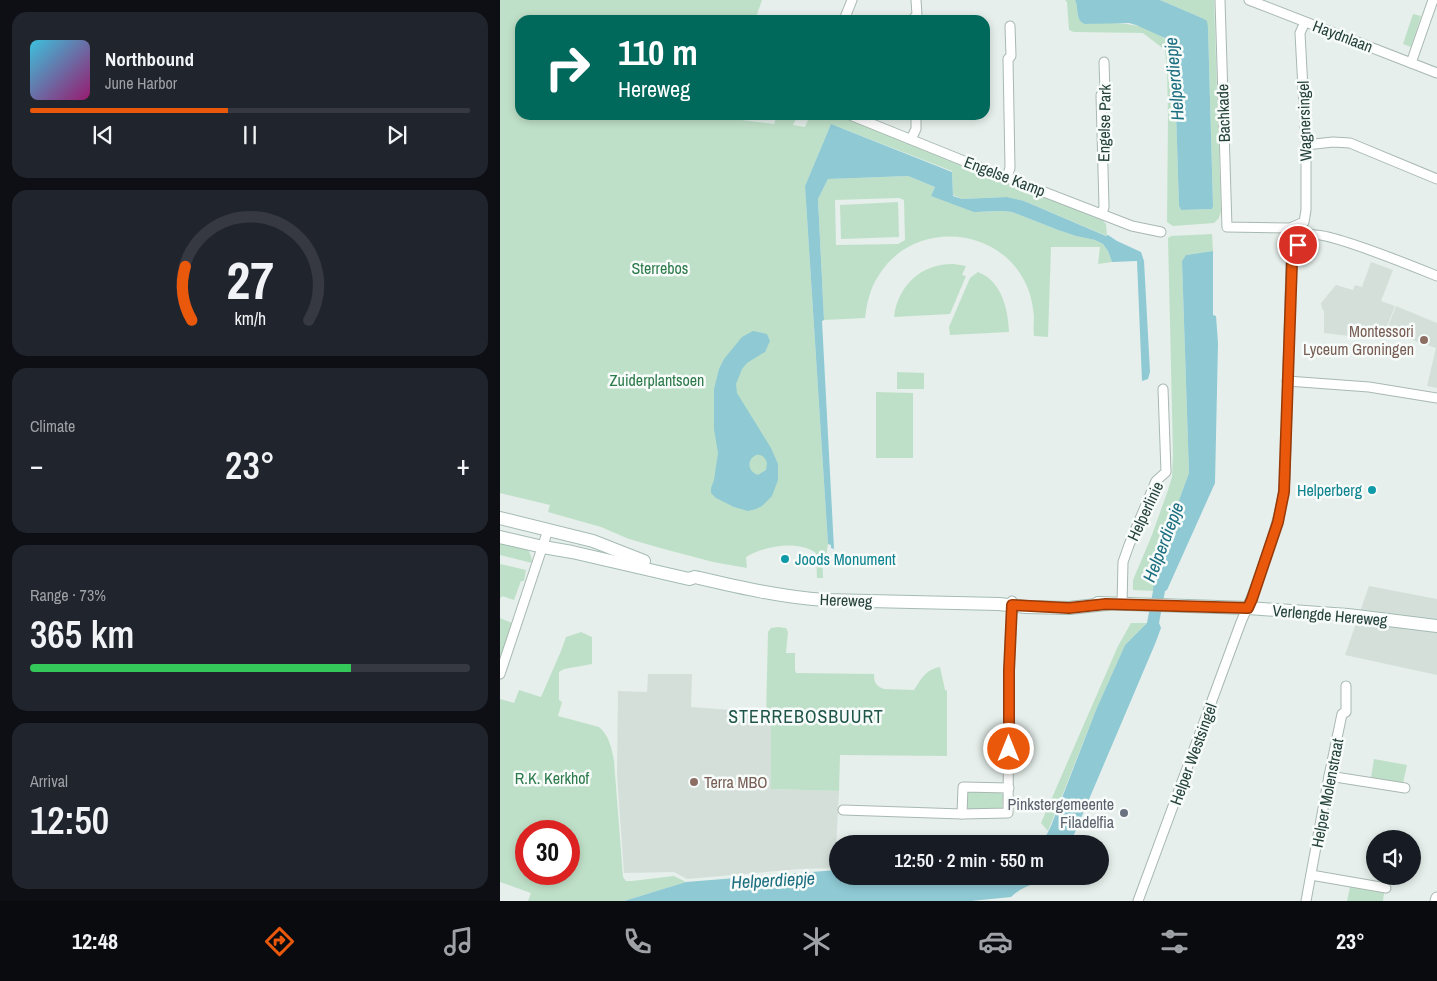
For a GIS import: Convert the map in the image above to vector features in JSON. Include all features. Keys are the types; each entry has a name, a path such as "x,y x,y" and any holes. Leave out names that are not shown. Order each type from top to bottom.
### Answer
{"main road":[{"name":"Hereweg","path":"500,518 593,541 640,560 691,572 695,577"},
{"name":"Hereweg","path":"500,537 542,548 572,552 689,579 695,577 759,592 802,598 1012,603 1069,608 1106,604 1156,605"},
{"name":"Verlengde Hereweg","path":"1156,605 1248,608 1348,615 1437,626"}],"street":[{"path":"846,15 852,0"},
{"path":"916,0 917,15"},
{"name":"Bachkade","path":"1220,0 1227,227 1290,228 1304,222"},
{"name":"Haydnlaan","path":"1249,0 1437,73"},
{"path":"1412,63 1433,0"},
{"name":"Wagnersingel","path":"1304,222 1306,210 1306,145 1300,33 1305,22"},
{"path":"1007,177 1010,168 1008,58 1011,56 1010,26"},
{"name":"Engelse Park","path":"1102,214 1104,207 1101,95 1105,92 1104,62"},
{"name":"Engelse Kamp","path":"863,120 1132,226 1161,232"},
{"path":"911,138 916,129 916,120"},
{"path":"1306,145 1333,142 1350,143 1437,179"},
{"name":"Helper Westsingel","path":"1138,901 1241,622 1252,599 1278,522 1285,478 1292,257 1298,245 1313,234 1331,237 1437,276"},
{"path":"1287,381 1368,387 1437,398"},
{"name":"Helperlinie","path":"1122,604 1123,562 1156,481 1166,472 1163,390"},
{"path":"500,674 548,530"},
{"path":"843,810 962,814 1008,813 1009,671 1012,603"},
{"name":"Helper Molenstraat","path":"1306,901 1342,714 1346,712 1346,686"},
{"path":"1329,776 1405,788"},
{"path":"962,814 963,787 1009,788"},
{"path":"1311,875 1386,888"}],"shaded area":[{"path":"1371,262 1393,270 1381,301 1395,306 1385,331 1375,330 1367,338 1324,333 1324,311 1321,303 1336,285 1353,290 1355,285 1362,287"},
{"name":"Montessori Lyceum Groningen","path":"1396,306 1437,323 1437,388 1427,386 1436,348 1386,331"},
{"path":"1369,586 1437,599 1437,675 1345,655"},
{"name":"Terra MBO","path":"648,674 692,674 691,707 771,713 771,789 839,791 837,835 829,835 829,868 687,879 674,872 624,873 617,775 618,691 647,692"}],"green space":[{"name":"Sterrebos","path":"500,0 762,0 757,15 515,15 515,120 741,120 774,124 775,120 796,120 793,125 805,127 808,120 852,120 1102,220 1106,224 1107,236 1024,201 1007,197 962,199 953,195 952,171 831,124 805,186 828,544 826,556 822,556 823,578 817,578 816,553 809,549 791,546 771,547 746,557 747,568 713,562 629,539 601,527 548,512 550,505 500,493"},
{"path":"1065,0 1075,0 1080,20 1086,24 1122,23 1146,28 1157,33 1174,49 1179,206 1181,210 1211,209 1213,206 1208,28 1202,18 1160,0 1214,0 1221,211 1219,218 1214,223 1173,226 1167,222 1168,116 1165,50 1143,33 1074,32 1069,30 1067,2"},
{"path":"1413,14 1421,16 1411,47 1403,44"},
{"path":"908,176 935,187 931,196 982,212 1012,212 1058,230 1095,240 1103,244 1112,262 1098,264 1100,247 1051,247 1048,337 1034,336 1034,312 1030,293 1024,280 1011,262 994,248 974,240 953,237 932,238 912,245 894,257 873,285 865,318 824,320 818,199 828,179","holes":["899,198 904,200 905,240 898,244 836,245 835,200"]},
{"path":"898,202 899,237 841,239 840,205"},
{"path":"1212,234 1213,251 1186,255 1182,261 1189,473 1154,568 1153,591 1133,590 1133,580 1152,535 1172,477 1168,238 1171,236"},
{"path":"954,264 966,266 962,275 966,276 950,314 894,317 896,305 906,286 913,278 932,267"},
{"path":"978,272 986,276 998,289 1005,306 1009,332 950,335 949,327 970,278"},
{"path":"897,372 924,373 924,389 897,389"},
{"path":"876,392 913,393 913,458 876,458"},
{"path":"500,540 526,548 532,563 500,555"},
{"path":"500,564 526,570 524,581 521,581 514,600 502,596 500,599"},
{"path":"500,618 512,623 500,661"},
{"path":"1131,623 1147,623 1125,645 1096,710 1048,831 1041,823 1118,646"},
{"path":"771,628 786,628 788,632 786,653 795,653 796,673 874,674 876,684 884,689 914,690 927,672 940,667 945,690 947,691 947,756 840,755 839,791 771,789 771,719 766,718 768,632"},
{"name":"R.K. Kerkhof","path":"581,632 592,637 592,664 564,669 559,672 559,700 562,702 558,716 599,727 610,742 614,761 623,877 626,881 632,881 674,876 686,882 624,901 528,901 531,893 500,882 500,699 514,703 519,690 541,697 566,637"},
{"path":"1374,759 1407,765 1403,783 1371,778"},
{"path":"969,790 999,791 1003,795 1002,809 967,810 964,807"},
{"path":"1350,887 1384,893 1383,901 1347,901"}],"water":[{"path":"1075,0 1160,0 1207,21 1212,209 1181,210 1179,206 1174,49 1165,38 1129,23 1085,24 1078,17"},
{"path":"831,124 952,172 953,196 962,199 1007,197 1024,201 1106,236 1108,235 1141,252 1144,261 1150,372 1148,379 1142,381 1137,261 1112,262 1103,244 1095,240 1058,230 1012,212 974,212 931,196 935,187 908,176 828,179 818,199 824,320 822,321 834,549 828,544 805,186"},
{"path":"1213,251 1213,315 1216,316 1218,343 1215,483 1165,591 1159,623 1161,628 1074,835 1046,835 1096,710 1125,645 1147,623 1153,591 1154,568 1189,473 1182,261 1186,255"},
{"path":"753,331 767,334 770,341 765,352 747,363 742,369 736,384 737,393 771,448 778,464 778,480 772,496 762,506 748,511 734,507 716,498 711,493 718,453 714,429 714,389 719,369 724,359 742,337","holes":["756,455 763,456 767,463 766,470 758,475 750,469 751,460"]},
{"name":"Helperdiepje","path":"829,871 829,885 1030,885 1011,897 971,901 624,901 686,882"}],"place":[{"name":"Montessori Lyceum Groningen","path":"1424,340"},
{"name":"Helperberg","path":"1372,490"},
{"name":"Joods Monument","path":"785,559"},
{"name":"Terra MBO","path":"694,782"},
{"name":"Pinkstergemeente Filadelfia","path":"1124,813"}],"district":[{"name":"STERREBOSBUURT","path":"806,716"}],"route":[{"path":"1009,749 1009,671 1012,605 1069,608 1106,604 1248,608 1278,522 1284,492 1292,257 1298,245"}],"park label":[{"name":"Zuiderplantsoen","path":"657,380"}]}
